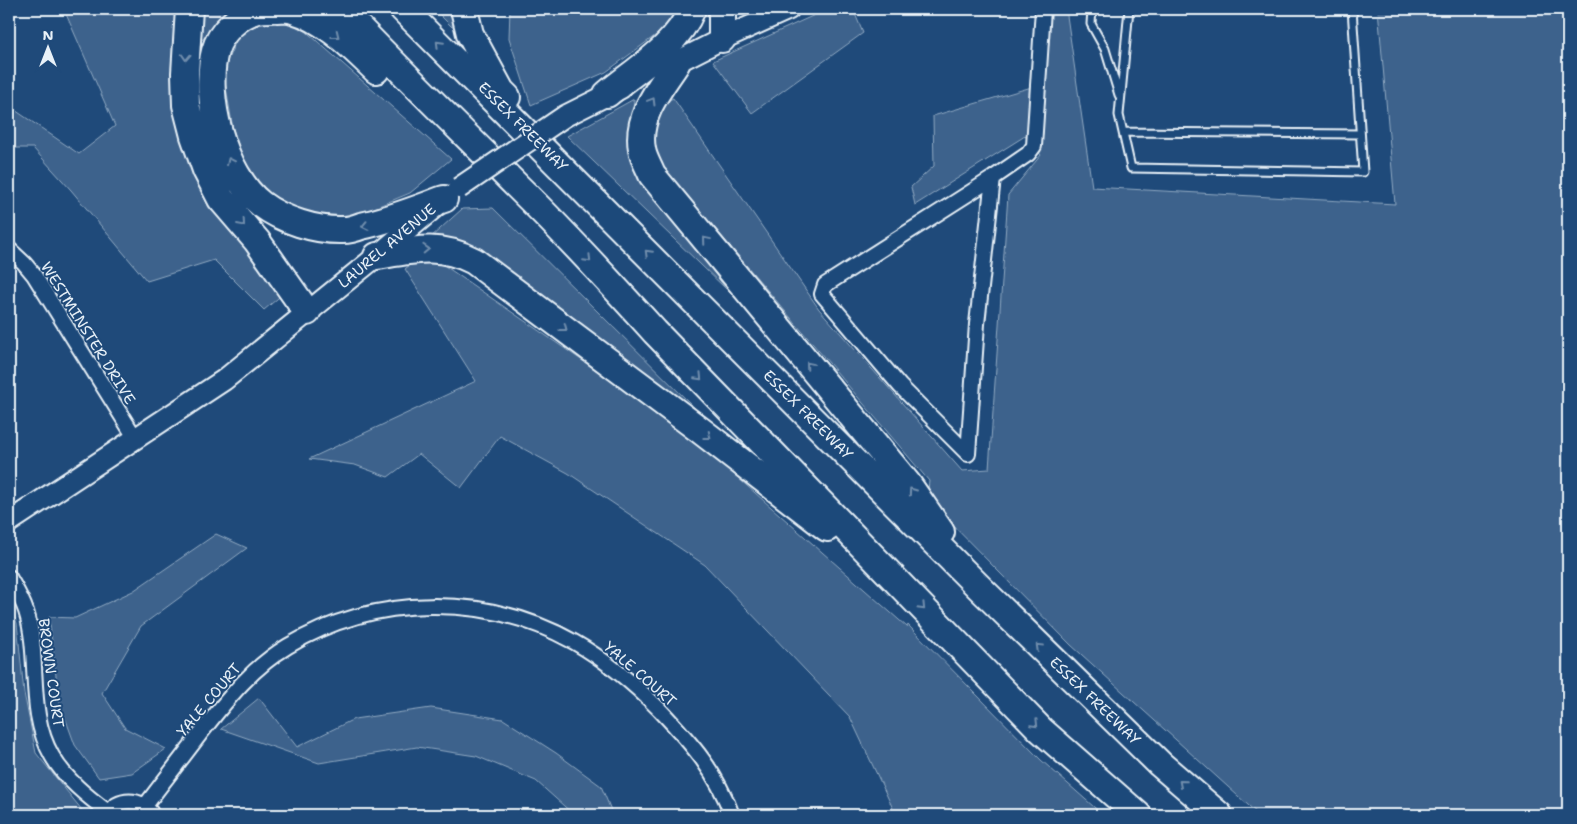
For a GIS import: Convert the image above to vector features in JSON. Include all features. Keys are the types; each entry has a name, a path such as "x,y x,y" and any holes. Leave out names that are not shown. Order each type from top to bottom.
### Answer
{"highway":[{"path":"189,9 185,74 186,105 206,170 221,199 257,241 307,312"},
{"path":"272,9 257,10 239,19 225,32 216,49 212,74 220,136 231,164 244,184 261,204 283,216 314,227 344,230 378,223 451,193"},
{"path":"277,9 292,10 317,20 351,47 512,193 566,236"},
{"path":"341,9 394,66 518,186 662,339 1041,730 1138,815"},
{"name":"ESSEX FREEWAY","path":"403,9 980,588 1160,764 1219,815"},
{"path":"464,9 470,34 501,90 573,178"},
{"path":"607,94 666,47 684,26 692,9"},
{"path":"722,9 722,39"},
{"path":"676,64 648,106 642,132 642,150 652,175 908,484 980,588"},
{"path":"377,256 420,249 435,249 450,251 474,261 895,579"}],"main road":[{"name":"LAUREL AVENUE","path":"9,522 224,380 377,256 451,193 565,116 607,94 676,64 722,39 789,9"}],"street":[{"path":"993,178 977,324 968,454 900,386 822,294 825,285 1028,154 1034,146 1043,9"},
{"name":"WESTMINSTER DRIVE","path":"9,249 34,275 136,439"},
{"name":"BROWN COURT","path":"9,577 26,611 31,635 38,715 51,755 76,786 107,813 114,806 132,801 148,811"},
{"name":"YALE COURT","path":"148,811 234,691 263,663 287,646 314,632 342,621 400,608 430,606 470,608 519,618 565,638 599,658 645,696 691,742 716,778 732,815"}],"lane":[{"path":"1092,9 1091,24 1105,49 1120,100"},
{"path":"1129,9 1119,115 1131,168 1363,172 1352,9"},
{"path":"1123,132 1360,134"}],"shaded area":[{"path":"73,9 179,9 175,94 194,178 284,293 264,310 214,260 147,281 71,190 33,148 9,148 9,106 79,154 115,126 66,14"},
{"path":"201,9 231,9 200,42"},
{"path":"434,9 454,9 452,27"},
{"path":"510,9 677,9 675,21 606,72 531,105 509,38"},
{"path":"828,9 853,9 863,33 752,113 713,61"},
{"path":"1047,9 1066,9 1092,187 1395,204 1378,9 1568,9 1568,815 1259,815 1071,645 927,499 929,481 647,148 661,104 673,98 819,309 962,471 989,469 1008,195 1041,155 1025,136 915,205 911,187 934,166 933,116 1042,84"},
{"path":"264,18 292,19 451,159 410,193 352,217 318,216 276,200 249,176 233,129 223,70 241,30"},
{"path":"634,99 629,156 726,289 567,136"},
{"path":"493,208 702,415 482,254 430,238 462,209"},
{"path":"432,257 687,433 907,627 908,625 1041,760 1103,815 896,815 850,717 705,565 568,473 500,436 461,488 419,454 388,477 355,465 309,459 476,381 405,269 417,259"},
{"path":"216,534 247,548 141,626 102,693 125,728 166,749 132,773 99,778 75,745 59,701 49,617 75,618 133,591"},
{"path":"9,606 17,623 24,693 36,753 86,815 9,815"},
{"path":"259,698 297,747 354,719 431,708 503,719 556,753 601,786 613,815 574,815 536,781 476,756 417,747 319,763 221,729"}]}
